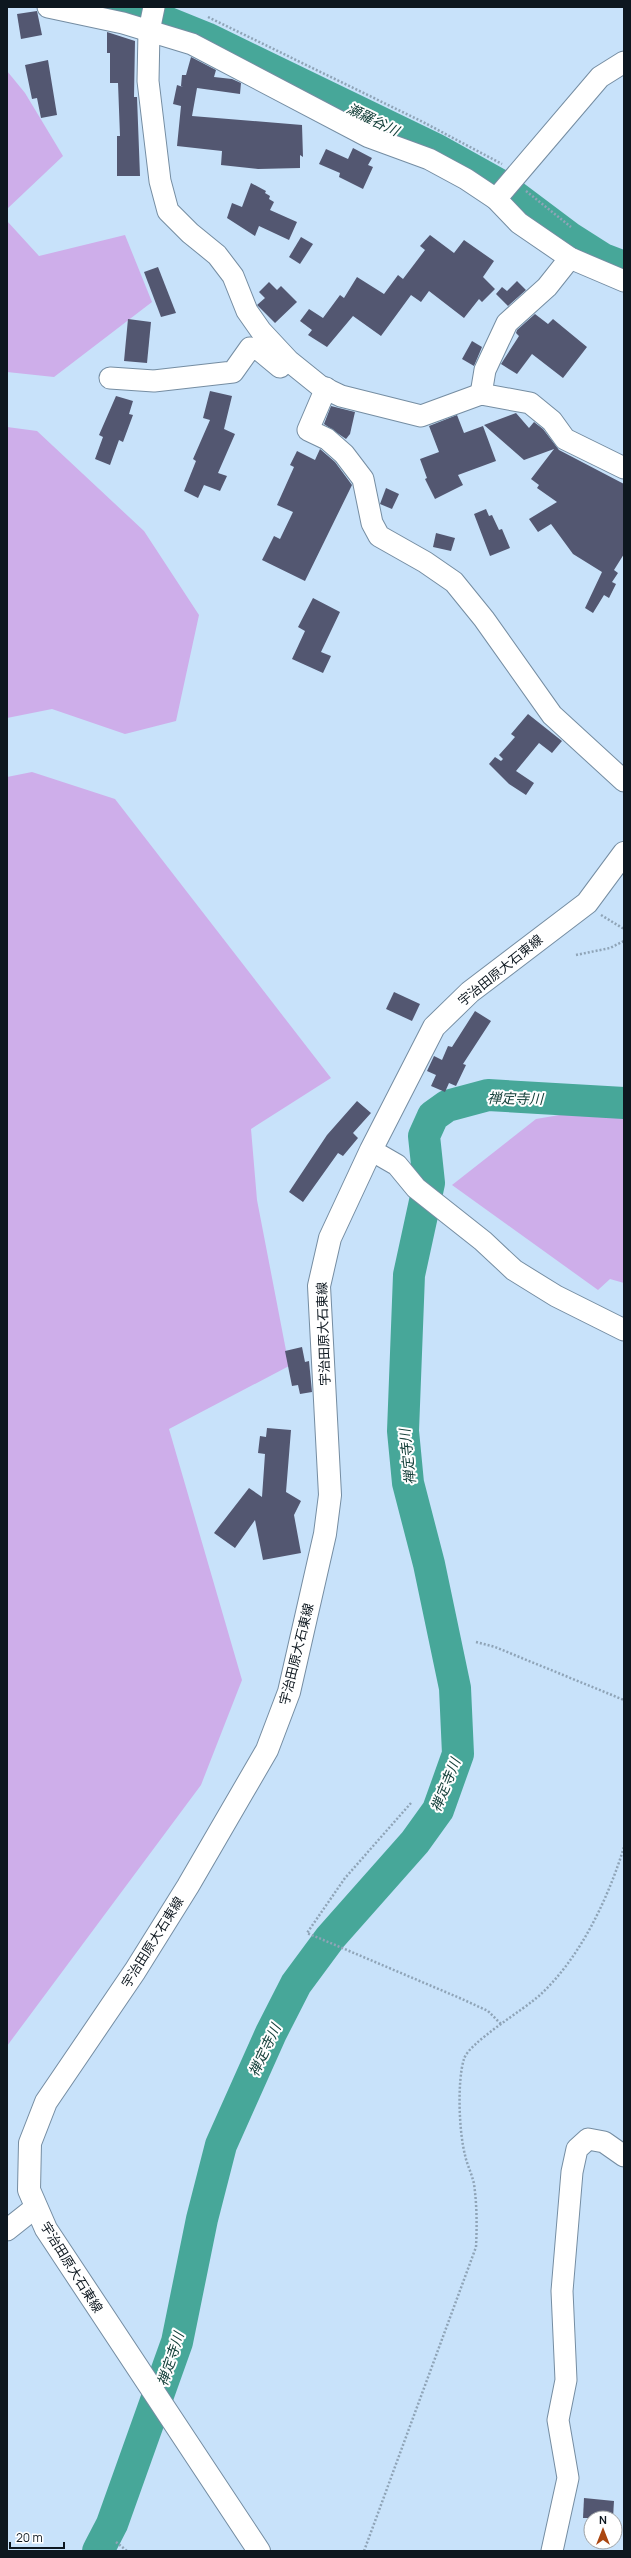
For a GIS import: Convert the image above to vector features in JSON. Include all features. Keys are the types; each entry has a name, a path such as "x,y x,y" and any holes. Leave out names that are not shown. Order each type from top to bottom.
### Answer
{"main road":[{"name":"宇治田原大石東線","path":"259,2551 46,2229 29,2190 30,2143 46,2102 135,1971 188,1886 267,1750 289,1692 325,1534 330,1495 319,1286 330,1238 370,1150 434,1027 470,992 587,903 624,853"}],"street":[{"path":"48,7 123,22 151,18 192,44 369,137 505,187 520,223 570,258 624,281"},
{"path":"151,18 149,88 160,181 168,211 190,233 217,255 233,276 247,311 261,331 296,366 326,388 341,396 421,416 481,394 530,403 552,421 566,439 624,468"},
{"path":"505,187 600,77 624,62"},
{"path":"481,394 485,370 507,324 546,287 570,258"},
{"path":"110,378 154,381 203,378 233,372 250,348 258,349 289,373 296,366"},
{"path":"326,388 308,430 327,439 344,454 363,479 372,523 379,536 425,562 454,582 484,619 552,715 624,781"},
{"path":"370,1150 397,1165 424,1193 514,1270 556,1296 624,1330"},
{"path":"552,2551 568,2478 558,2420 566,2380 562,2291 572,2172 577,2149 588,2139 604,2142 624,2156"},
{"path":"7,2230 36,2207"}],"path":[{"path":"208,17 473,147 506,167 505,187 516,183 571,227"},
{"path":"587,903 603,918 624,929"},
{"path":"576,955 610,948 624,941"},
{"path":"476,1642 495,1646 624,1700"},
{"path":"411,1803 345,1878 307,1933 488,2011 502,2025"},
{"path":"364,2551 476,2247 478,2218 473,2182 464,2154 460,2080 464,2057 540,1996 569,1963 586,1936 618,1865 624,1847"},
{"path":"116,2542 127,2551"}],"shaded area":[{"path":"7,71 25,93 63,156 7,209"},
{"path":"7,221 39,256 125,235 152,302 54,377 7,372"},
{"path":"7,427 37,431 144,531 199,615 176,721 125,734 52,709 7,718"},
{"path":"32,772 115,799 331,1078 251,1129 257,1200 289,1366 169,1429 242,1680 201,1785 7,2046 7,777"},
{"path":"624,1104 624,1283 610,1279 598,1290 452,1185 536,1119"}],"building":[{"path":"37,11 42,35 21,39 17,14"},
{"path":"107,32 135,41 134,97 137,97 140,176 117,176 117,136 120,136 118,83 110,83 110,53 107,53"},
{"path":"191,57 216,70 214,77 232,79 241,83 240,94 197,88 192,116 302,125 303,157 300,155 300,168 258,169 221,165 222,151 177,146 181,106 173,104 177,85 183,87 181,86 182,75 186,75"},
{"path":"48,60 57,115 41,118 37,98 32,99 25,65"},
{"path":"353,148 372,158 368,165 373,167 363,189 339,177 340,173 319,164 326,149 348,159"},
{"path":"251,183 266,191 265,193 270,196 269,199 274,202 270,210 297,222 289,240 259,226 255,236 227,218 232,203 242,207"},
{"path":"430,235 454,253 464,240 494,261 483,277 495,289 482,302 479,299 464,318 429,291 421,302 411,295 381,336 353,316 327,347 308,335 312,330 300,321 309,309 323,318 340,295 344,298 357,277 384,294 398,275 403,279 425,250 420,246"},
{"path":"301,237 313,244 300,264 289,257"},
{"path":"158,267 176,313 161,317 144,272"},
{"path":"517,281 526,290 508,306 496,294 502,287 507,291"},
{"path":"269,282 277,290 281,286 297,302 275,323 257,305 265,298 259,292"},
{"path":"535,314 548,324 553,319 587,347 563,378 532,354 517,374 501,364 519,336 516,333 517,330"},
{"path":"128,319 151,322 147,363 124,361"},
{"path":"472,341 482,347 474,366 462,359"},
{"path":"210,391 232,396 224,429 235,434 218,473 227,476 220,491 204,485 198,498 184,491 196,461 193,459 210,420 203,418"},
{"path":"116,396 133,401 129,414 133,415 123,442 119,440 110,465 95,459 103,437 99,435"},
{"path":"331,406 355,412 350,434 346,439 324,424"},
{"path":"516,413 529,428 534,422 543,429 559,450 624,484 624,554 614,570 618,573 612,582 616,584 609,598 604,595 593,613 585,608 602,572 573,554 551,524 538,532 529,519 557,502 537,488 539,485 531,479 554,449 524,460 484,425"},
{"path":"457,415 464,433 483,426 496,461 458,475 463,485 435,499 425,479 427,478 420,459 439,452 429,426"},
{"path":"320,449 335,462 352,485 305,581 262,560 274,536 280,539 293,512 277,505 294,467 290,465 297,451 315,460"},
{"path":"386,488 399,494 392,509 380,504"},
{"path":"486,509 489,516 492,515 499,530 502,529 510,548 490,556 474,514"},
{"path":"436,533 455,538 451,551 433,547"},
{"path":"313,598 340,612 321,652 331,656 323,673 292,659 305,631 298,627"},
{"path":"528,714 562,741 552,753 539,743 516,771 534,783 526,795 509,784 489,764 495,757 501,761 503,759 499,755 515,737 511,734"},
{"path":"394,992 420,1004 412,1021 386,1009"},
{"path":"475,1011 491,1021 463,1064 466,1065 456,1086 449,1083 445,1092 431,1086 436,1075 427,1071 434,1056 442,1060 448,1046 452,1047"},
{"path":"357,1101 371,1113 353,1133 358,1138 343,1156 338,1153 303,1202 289,1192 327,1135"},
{"path":"302,1347 305,1362 309,1361 312,1392 300,1394 298,1385 292,1386 285,1351"},
{"path":"267,1428 291,1430 286,1492 301,1501 294,1515 301,1553 263,1560 255,1520 235,1548 214,1533 249,1488 262,1497 265,1454 258,1453 260,1436 266,1437"},
{"path":"584,2498 614,2501 613,2510 583,2510"}],"waterway":[{"name":"瀬羅谷川","path":"105,7 164,21 206,38 437,150 498,184 570,238 603,259 624,267"},
{"name":"禅定寺川","path":"98,2551 112,2524 177,2342 202,2219 221,2145 271,2033 296,1984 330,1938 415,1842 438,1810 458,1754 455,1688 429,1564 408,1483 403,1431 409,1275 429,1183 424,1136 433,1116 447,1106 488,1095 624,1103"}]}
